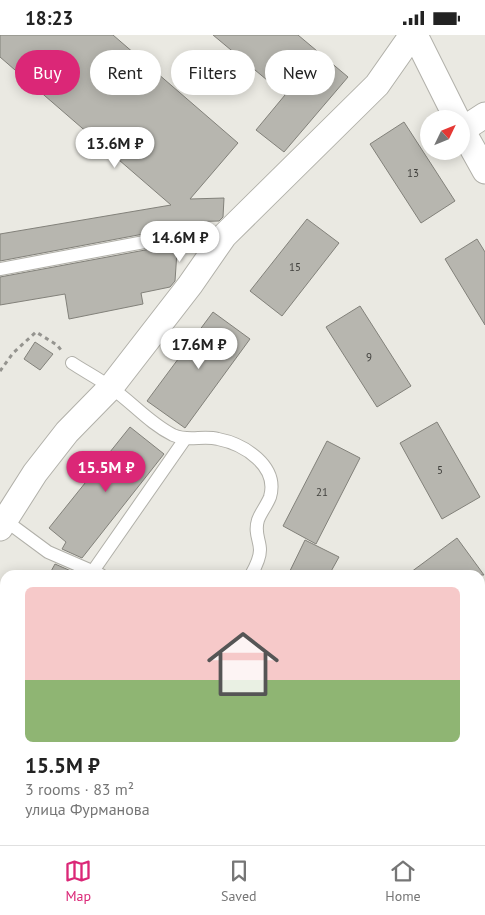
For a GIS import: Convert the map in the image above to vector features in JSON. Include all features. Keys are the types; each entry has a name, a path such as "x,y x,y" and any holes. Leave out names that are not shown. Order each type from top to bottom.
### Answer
{"street":[{"path":"2,521 35,473 67,432 111,387 190,285 224,236 377,85 413,35 452,110"},
{"path":"470,121 485,115"},
{"path":"470,143 485,171"}],"lane":[{"path":"0,269 155,240"},
{"path":"72,363 111,387 151,421 174,436 185,439 218,438 247,449 266,467 271,481 270,496 258,522 256,537 260,549 253,570"},
{"path":"99,570 185,439"},
{"path":"2,521 48,552 90,570"}],"path":[{"path":"0,371 13,353 36,332 57,345 72,363"}],"building":[{"path":"0,35 113,35 130,50 90,50 90,95 161,95 161,76 171,85 171,95 182,95 238,143 190,199 224,198 223,217 219,221 179,222 175,281 170,287 141,293 143,304 69,319 65,294 0,305 0,277 156,248 161,246 163,239 161,234 154,232 0,261 0,234 171,205 44,95 80,95 80,50 15,50 15,70 0,57"},
{"path":"213,35 298,35 316,50 265,50 265,78 255,70 255,50 231,50"},
{"path":"335,66 348,77 335,92"},
{"path":"285,95 333,95 284,152 256,130"},
{"path":"404,122 420,147 420,160 429,160 455,201 421,223 370,144"},
{"path":"307,219 339,243 282,316 250,291"},
{"path":"477,239 485,252 485,325 445,259"},
{"path":"360,306 411,386 377,407 326,327"},
{"path":"213,312 250,339 185,428 147,401"},
{"path":"35,342 53,354 40,370 24,359"},
{"path":"437,422 480,497 442,519 400,443"},
{"path":"130,427 164,454 82,558 62,549 66,542 49,528"},
{"path":"327,441 360,458 316,544 283,526"},
{"path":"457,538 480,570 414,570"},
{"path":"305,540 339,557 332,570 290,570"},
{"path":"55,564 69,570 52,570"}]}
